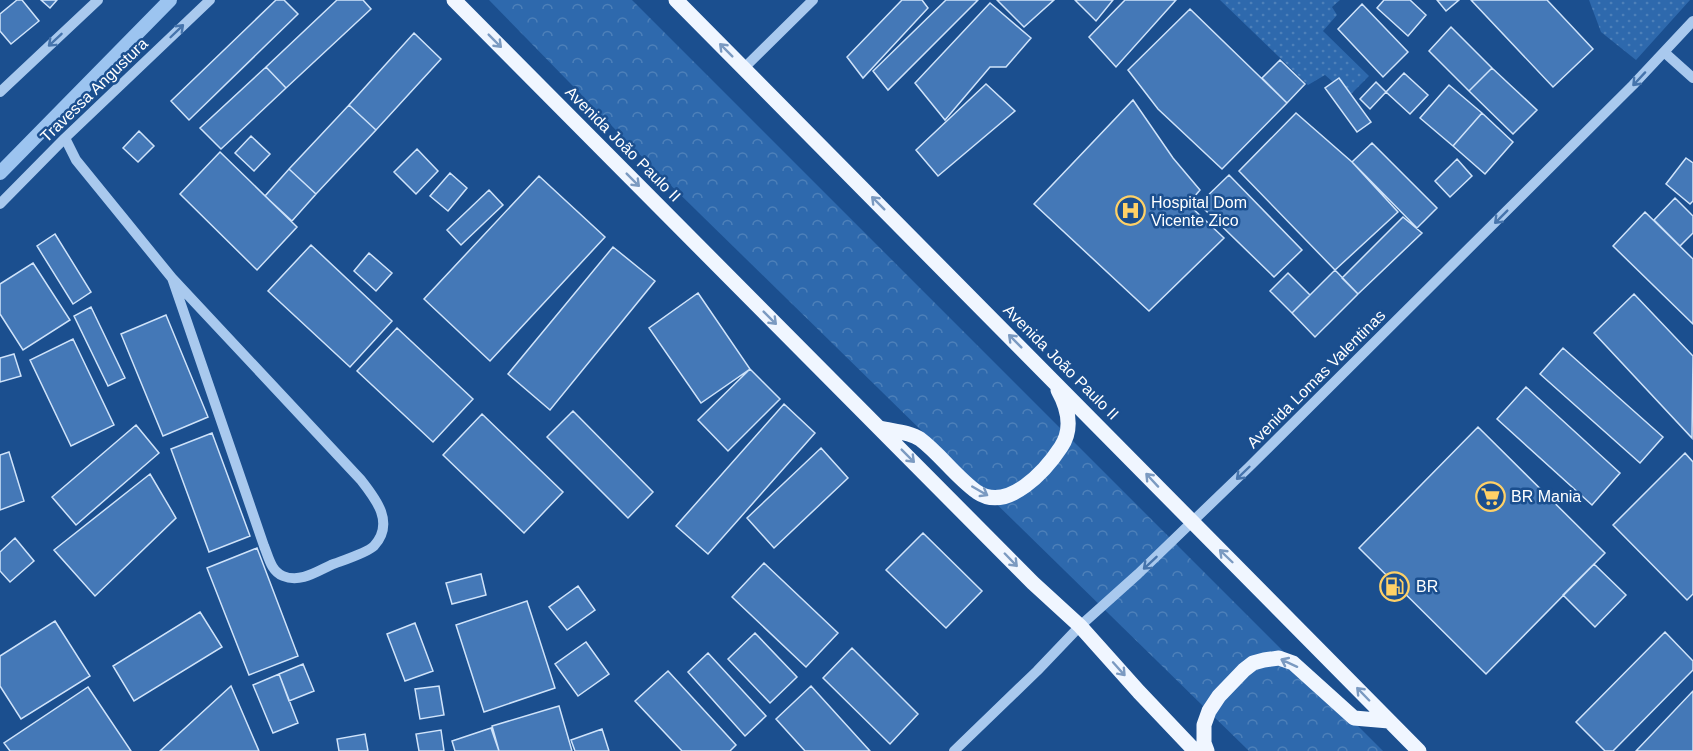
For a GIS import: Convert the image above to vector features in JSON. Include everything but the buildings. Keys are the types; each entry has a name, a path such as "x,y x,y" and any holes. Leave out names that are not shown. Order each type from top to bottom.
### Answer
{"main road":[{"name":"Avenida João Paulo II","path":"454,0 1033,584 1080,626 1195,751"},
{"name":"Avenida João Paulo II","path":"676,0 1419,751"},
{"path":"880,428 918,437 978,493 992,497 1018,492 1052,461 1063,444 1067,431 1068,413 1050,377"},
{"path":"1207,751 1204,743 1204,725 1209,711 1219,696 1244,670 1253,663 1264,660 1279,658 1293,663 1354,718 1389,721"}],"street":[{"path":"0,92 98,0"},
{"name":"Travessa Angustura","path":"0,204 65,138 210,0"},
{"path":"744,68 813,0"},
{"name":"Avenida Lomas Valentinas","path":"954,751 1080,626 1192,523 1608,110 1693,21"},
{"path":"1664,52 1693,78"},
{"path":"65,138 76,160 172,278 362,480 377,501 383,516 382,530 373,547 302,578 285,577 274,571 172,278"}],"green space":[{"path":"489,0 632,0 1383,751 1249,751 651,166"},
{"path":"1220,0 1340,0 1332,7 1337,15 1323,31 1369,76 1349,96 1325,75 1308,85"},
{"path":"1589,0 1690,0 1636,60 1601,32"}],"waterway":[{"path":"0,173 170,0"}],"place":[{"name":"Hospital Dom Vicente Zico","path":"1130,211"},
{"name":"BR Mania","path":"1490,496"},
{"name":"BR","path":"1395,586"}]}
